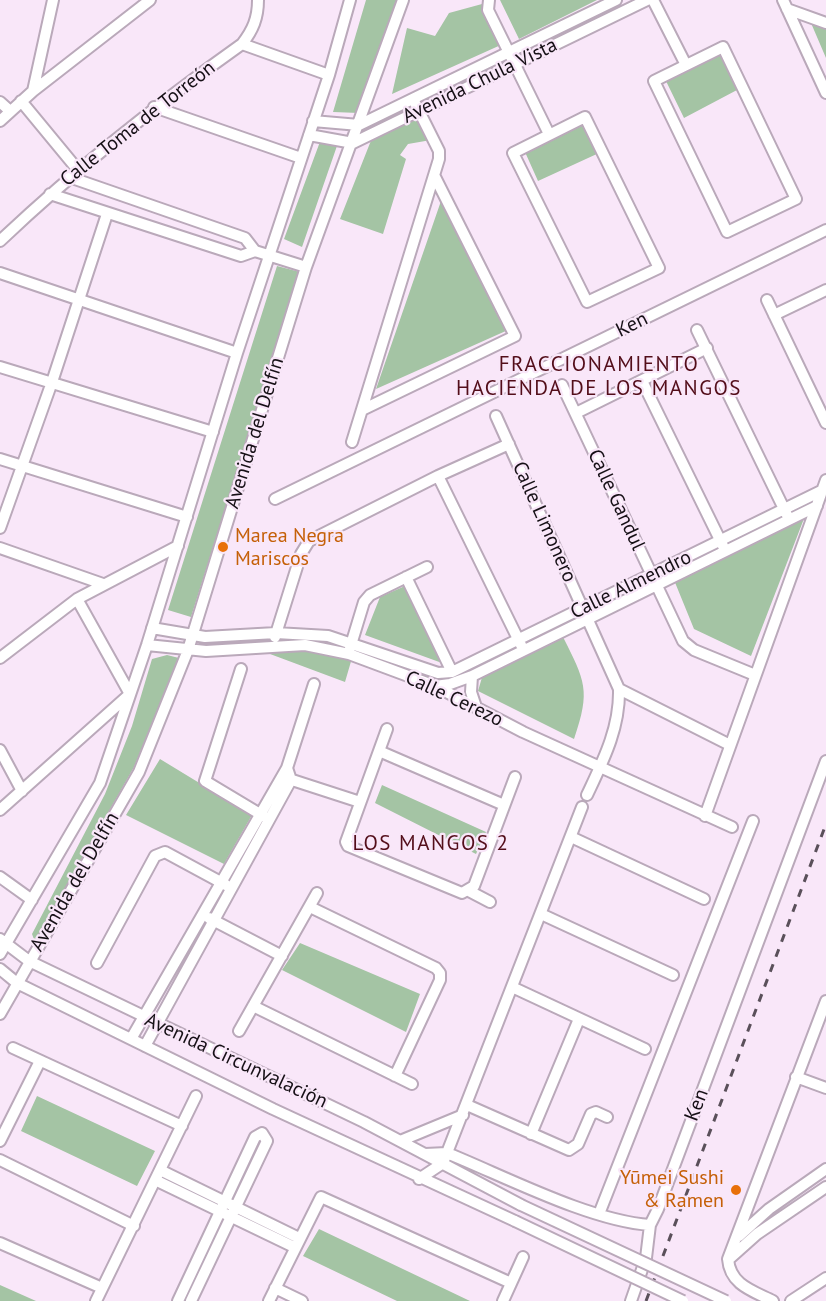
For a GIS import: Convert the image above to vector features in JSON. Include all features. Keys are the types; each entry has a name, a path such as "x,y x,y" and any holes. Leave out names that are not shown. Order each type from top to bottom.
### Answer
{"street":[{"path":"33,91 53,0"},
{"path":"0,121 33,91 148,0"},
{"name":"Calle Toma de Torreón","path":"0,241 50,194 154,107 242,44 251,33 258,16 258,0"},
{"name":"Avenida del Delfín","path":"0,954 4,940 33,900 100,783 147,645 237,353 329,75 350,0"},
{"name":"Avenida del Delfín","path":"0,1014 139,772 188,650 306,267 353,143 403,0"},
{"path":"489,0 488,10 549,134"},
{"name":"Avenida Chula Vista","path":"359,125 616,0"},
{"name":"Avenida Chula Vista","path":"353,143 647,0"},
{"path":"653,0 686,66"},
{"path":"785,4 826,23"},
{"path":"785,4 826,93"},
{"path":"242,44 329,75"},
{"path":"723,47 796,199 727,232 654,81 686,66 723,47"},
{"path":"352,442 435,177 439,152 413,99"},
{"path":"21,101 74,174 245,238 255,251 306,267"},
{"path":"0,102 10,111"},
{"path":"154,107 301,158"},
{"path":"585,117 659,268 587,302 513,153 549,134 585,117"},
{"path":"314,121 359,125"},
{"path":"309,135 353,143"},
{"path":"363,410 515,336 435,177"},
{"path":"50,194 241,256 255,251"},
{"path":"0,528 52,382 107,214"},
{"name":"Ken","path":"275,499 826,230"},
{"path":"0,273 237,353"},
{"path":"774,315 826,290"},
{"path":"767,300 826,423"},
{"path":"698,330 787,516"},
{"path":"576,413 707,348"},
{"path":"0,367 213,432"},
{"path":"642,381 724,547"},
{"name":"Calle Gandul","path":"562,385 656,586 688,646 755,675"},
{"name":"Calle Limonero","path":"495,416 619,689 619,709 614,733 587,795"},
{"path":"272,646 301,554 309,541 438,476 509,444"},
{"path":"0,459 187,517"},
{"path":"438,476 523,651"},
{"path":"705,816 822,495"},
{"name":"Calle Almendro","path":"787,516 822,495"},
{"name":"Calle Almendro","path":"435,686 450,684 472,676 656,586 822,495"},
{"path":"0,658 77,599 178,546"},
{"name":"Calle Almendro","path":"438,673 452,672 651,575 724,547"},
{"path":"0,548 103,584"},
{"path":"349,654 364,602 370,595 427,567"},
{"path":"406,577 452,672"},
{"path":"0,810 130,694 77,599"},
{"path":"152,628 192,635"},
{"name":"Calle Cerezo","path":"192,635 225,637 305,633 351,642 438,673"},
{"path":"147,645 188,650"},
{"name":"Calle Cerezo","path":"188,650 224,651 305,645 349,654 435,686 600,768 732,827"},
{"path":"241,669 205,781 271,820"},
{"path":"472,676 471,692 476,707"},
{"path":"145,1046 271,820 314,684"},
{"path":"619,689 730,745"},
{"path":"387,729 346,839 348,846 462,893 474,886 515,777"},
{"path":"0,750 22,791"},
{"path":"380,751 504,805"},
{"name":"Ken","path":"631,1301 646,1258 650,1225 826,761"},
{"path":"131,1039 259,814 286,774"},
{"path":"286,774 360,802"},
{"path":"419,1179 445,1158 582,807"},
{"path":"598,1214 753,821"},
{"path":"571,837 704,898"},
{"path":"97,963 155,856 165,852 232,888"},
{"path":"0,877 33,900"},
{"path":"468,891 490,902"},
{"path":"239,1030 317,893"},
{"path":"310,907 436,968 440,973 440,980 395,1076"},
{"path":"541,914 673,975"},
{"path":"203,915 282,956"},
{"name":"Avenida Circunvalación","path":"4,940 29,961 425,1154 445,1158 521,1205 726,1301"},
{"name":"Avenida Circunvalación","path":"0,969 17,983 145,1046 419,1179 515,1221 683,1301"},
{"path":"512,987 645,1049"},
{"path":"161,988 173,994"},
{"path":"774,1301 739,1284 732,1277 728,1259 796,1077 826,1004"},
{"path":"253,1006 412,1084"},
{"path":"531,1134 579,1019"},
{"path":"13,1048 182,1126"},
{"path":"0,1141 40,1061"},
{"path":"796,1077 826,1088"},
{"path":"96,1301 196,1096"},
{"path":"400,1141 465,1110 574,1149 591,1114 596,1113 607,1117"},
{"path":"178,1301 255,1137 262,1133 267,1141 191,1301"},
{"path":"445,1158 625,1223 650,1225"},
{"path":"0,1160 134,1226"},
{"path":"733,1243 748,1225 826,1169"},
{"path":"158,1175 296,1243"},
{"path":"728,1259 757,1234 826,1187"},
{"path":"269,1301 317,1200 321,1197 326,1197 424,1245 511,1283"},
{"path":"0,1243 102,1288"},
{"path":"503,1301 523,1257"},
{"path":"791,1301 826,1278"},
{"path":"275,1288 302,1301"}],"green space":[{"path":"366,0 401,0 359,113 333,112"},
{"path":"500,0 597,0 519,39"},
{"path":"482,4 503,44 392,94 407,28 435,36 449,13"},
{"path":"811,23 826,28 826,58"},
{"path":"721,53 737,90 684,118 666,81"},
{"path":"415,117 431,140 408,144 400,155 406,159 383,234 340,219 372,138"},
{"path":"586,124 599,153 538,181 525,152"},
{"path":"321,139 338,143 302,247 284,239"},
{"path":"441,201 508,330 376,389"},
{"path":"277,266 300,272 191,617 168,610"},
{"path":"805,516 751,656 694,629 674,580"},
{"path":"405,586 442,663 365,635 380,597"},
{"path":"563,637 581,676 583,686 583,709 574,739 478,691 483,674"},
{"path":"322,648 352,658 345,682 262,651"},
{"path":"167,655 179,658 134,767 35,942 32,934 105,794 132,726 152,659"},
{"path":"160,759 252,815 224,864 126,815"},
{"path":"382,785 486,832 476,854 375,803"},
{"path":"300,943 420,994 406,1032 282,970"},
{"path":"37,1096 155,1151 137,1186 21,1131"},
{"path":"319,1229 470,1301 397,1301 303,1256"},
{"path":"0,1285 36,1301 0,1301"}],"railway":[{"path":"646,1301 826,824"}],"place":[{"name":"Marea Negra Mariscos","path":"223,547"},
{"name":"Yūmei Sushi & Ramen","path":"736,1190"}],"district":[{"name":"FRACCIONAMIENTO HACIENDA DE LOS MANGOS","path":"599,377"},
{"name":"LOS MANGOS 2","path":"431,844"}]}
